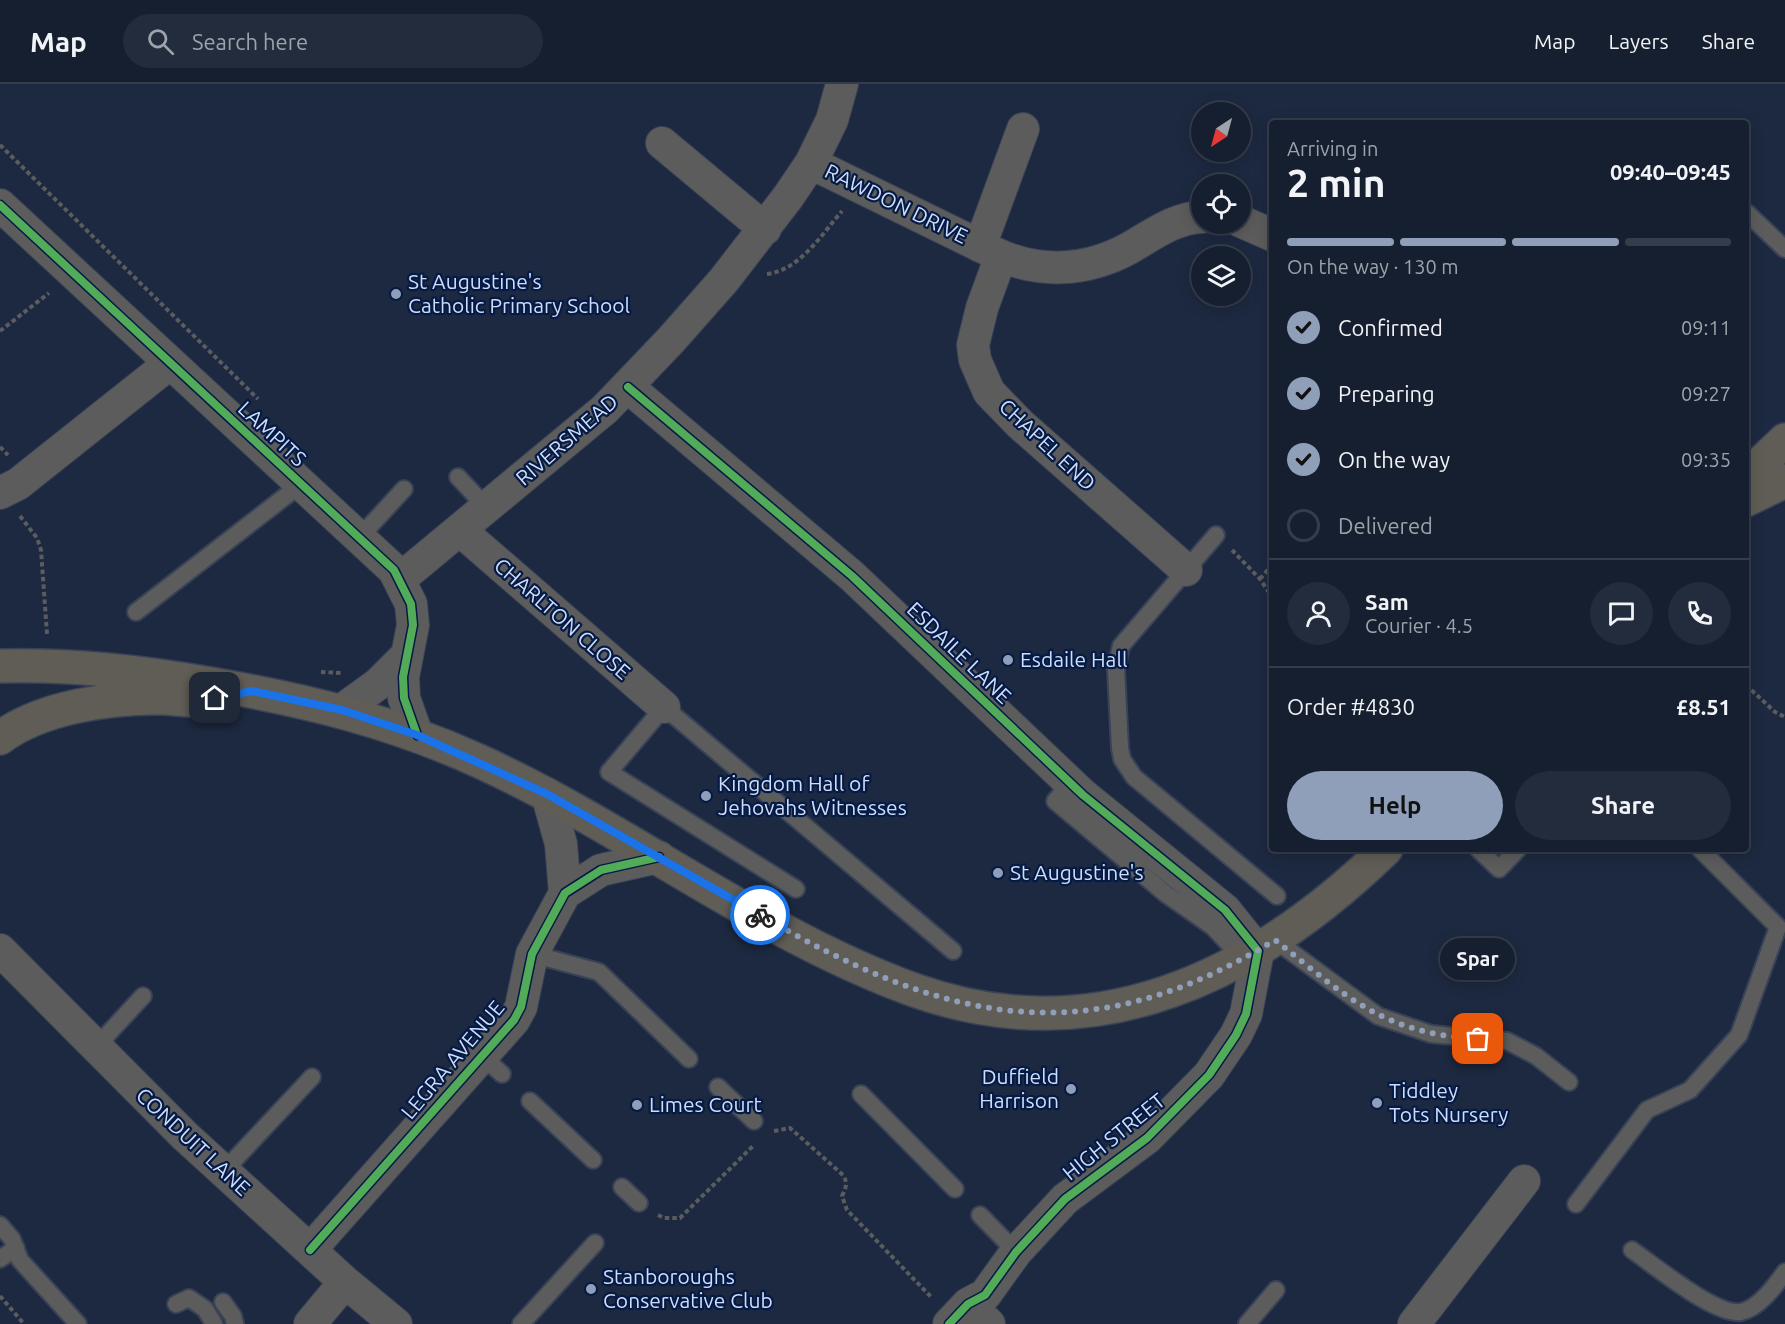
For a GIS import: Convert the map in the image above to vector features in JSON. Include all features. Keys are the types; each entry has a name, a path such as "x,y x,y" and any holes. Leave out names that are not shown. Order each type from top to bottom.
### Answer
{"main road":[{"path":"1749,495 1768,466"},
{"path":"0,666 65,665 116,669 252,691 342,710 417,735 547,794 778,926 841,959 918,991 1002,1011 1065,1013 1135,1003 1209,976 1259,950 1315,913 1383,852"},
{"path":"0,738 33,719 74,708 162,698 197,701 252,691"}],"street":[{"name":"RIVERSMEAD","path":"400,579 461,531 628,387 724,280 765,229 811,163 832,120 842,84"},
{"name":"RAWDON DRIVE","path":"991,251 1023,129"},
{"path":"662,144 765,229"},
{"name":"RAWDON DRIVE","path":"811,163 991,251 1026,265 1073,267 1119,254 1175,222 1191,219"},
{"name":"LAMPITS","path":"0,205 400,579 411,604 414,625 405,657 404,698 417,735"},
{"path":"1251,226 1269,234"},
{"name":"CHAPEL END","path":"991,251 982,308 973,345 975,360 989,392 1020,424 1185,570"},
{"path":"1,493 18,484 169,364"},
{"name":"ESDAILE LANE","path":"628,387 852,576 1071,783 1225,910 1259,950"},
{"name":"CHARLTON CLOSE","path":"461,531 664,707"},
{"name":"LAMPITS","path":"342,710 378,684 405,657"},
{"path":"547,794 561,844 565,893"},
{"name":"LEGRA AVENUE","path":"310,1250 435,1110 493,1065 521,1007 532,954 565,893 601,870 659,857"},
{"name":"CONDUIT LANE","path":"0,950 95,1048 223,1172 345,1282 396,1324"},
{"name":"HIGH STREET","path":"964,1318 985,1295 1016,1252 1065,1199 1147,1138 1209,1076 1236,1035 1246,1014 1259,950"},
{"path":"1415,1324 1524,1181"},
{"path":"310,1324 345,1282"}],"lane":[{"path":"1749,215 1785,249"},
{"path":"458,477 487,508"},
{"path":"136,612 300,485"},
{"path":"358,539 404,489"},
{"path":"1216,535 1128,637 1119,652 1116,670 1122,759 1134,777 1277,896"},
{"path":"796,889 609,772 664,707 953,951"},
{"path":"1481,852 1499,869 1515,852"},
{"path":"1576,1204 1647,1110 1690,1090 1739,1035 1778,927 1703,852"},
{"path":"1259,950 1378,1016 1431,1034 1508,1041 1536,1056 1569,1082"},
{"path":"532,954 599,972 689,1059"},
{"path":"95,1048 143,996"},
{"path":"223,1172 312,1077"},
{"path":"718,1087 760,1127"},
{"path":"861,1094 955,1189"},
{"path":"530,1101 593,1160"},
{"path":"622,1187 639,1203"},
{"path":"980,1215 1016,1252"},
{"path":"0,1225 16,1248 20,1260 78,1324"},
{"path":"521,1324 595,1243"},
{"path":"0,1259 16,1248"},
{"path":"1632,1250 1701,1297 1728,1311 1740,1312 1751,1308 1771,1290 1785,1272"},
{"path":"1247,1324 1276,1290"},
{"path":"176,1304 189,1298 205,1309 214,1324"},
{"path":"223,1302 233,1316 235,1324"}],"path":[{"path":"0,145 259,400"},
{"path":"724,280 777,273 794,264 863,188"},
{"path":"0,331 74,274"},
{"path":"1,493 32,531 41,550 48,638"},
{"path":"1216,535 1260,579 1269,592"},
{"path":"1260,579 1269,569"},
{"path":"1749,688 1775,712 1785,717"},
{"path":"760,1127 790,1128 843,1175 847,1181 842,1196 848,1210 964,1318"},
{"path":"639,1203 664,1218 680,1218 758,1141"},
{"path":"0,1296 24,1324"}],"cycle path":[{"path":"0,205 394,570 411,604 413,625 403,677 404,698 417,735"},
{"path":"628,387 852,576 1083,795 1225,910 1258,951 1246,1014 1236,1035 1209,1075 1147,1138 1065,1199 1016,1252 985,1295 968,1304 949,1324"},
{"path":"310,1250 514,1020 521,1007 532,954 565,893 601,870 659,857"}],"way so far":[{"path":"760,915 841,959 918,991 958,1003 1002,1011 1031,1013 1101,1010 1135,1003 1209,976 1275,940 1358,1004 1392,1023 1431,1034 1478,1039"}],"place":[{"name":"St Augustine's Catholic Primary School","path":"396,294"},
{"name":"Esdaile Hall","path":"1008,660"},
{"name":"Kingdom Hall of Jehovahs Witnesses","path":"706,796"},
{"name":"St Augustine's","path":"998,873"},
{"name":"Spar","path":"1478,1039"},
{"name":"Duffield Harrison","path":"1071,1089"},
{"name":"Tiddley Tots Nursery","path":"1377,1103"},
{"name":"Limes Court","path":"637,1105"},
{"name":"Stanboroughs Conservative Club","path":"591,1289"}],"route":[{"path":"215,698 252,691 342,710 417,735 478,760 547,794 760,915"}]}
